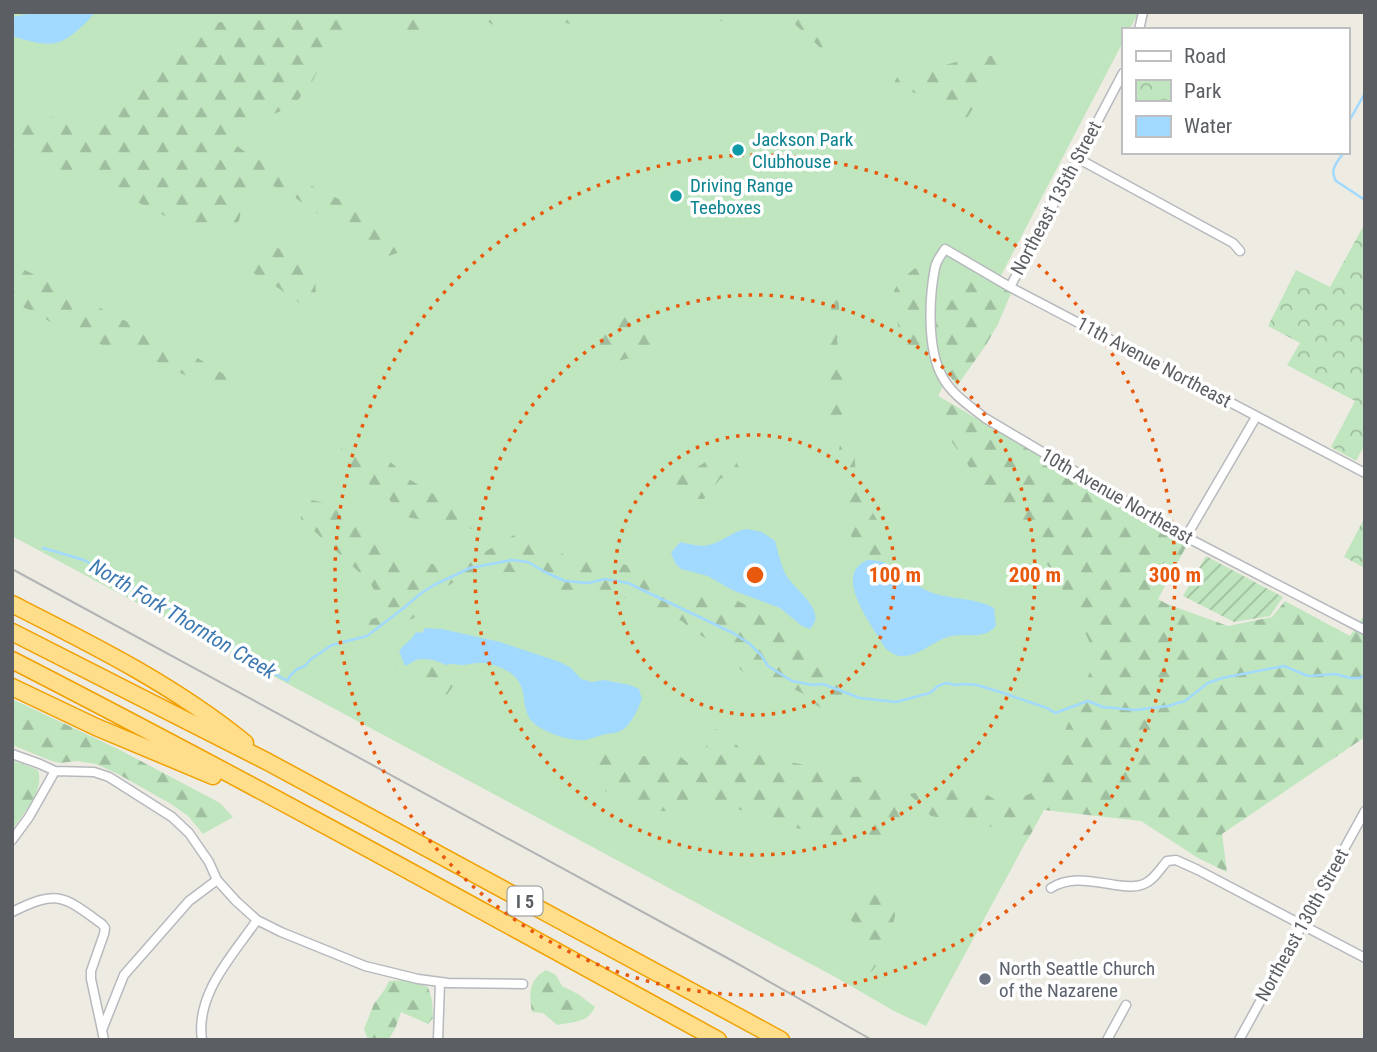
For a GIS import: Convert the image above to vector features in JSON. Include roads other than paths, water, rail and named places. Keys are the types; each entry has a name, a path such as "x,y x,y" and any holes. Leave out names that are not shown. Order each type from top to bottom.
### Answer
{"highway":[{"path":"12,604 152,677 224,726 268,762"},
{"name":"I 5","path":"12,632 268,762 781,1040"},
{"name":"I 5","path":"12,660 102,706 718,1040"},
{"path":"12,687 96,727 306,816"}],"street":[{"name":"Northeast 135th Street","path":"1010,286 1122,75"},
{"path":"1077,159 1233,243 1240,251"},
{"name":"11th Avenue Northeast","path":"951,389 934,359 931,336 935,265 945,248 1010,286 1365,473"},
{"name":"10th Avenue Northeast","path":"951,389 985,418 1186,537 1365,630"},
{"path":"1186,537 1256,417"},
{"path":"12,754 55,771 94,772 108,777 172,817 189,833 209,862 217,880 236,901 257,920 281,932 365,966 396,974 440,982 523,984"},
{"path":"12,840 29,817 55,771"},
{"name":"Northeast 130th Street","path":"1239,1040 1365,811"},
{"path":"1051,888 1066,880 1136,887 1148,882 1170,860 1181,862 1365,958"},
{"path":"102,1030 124,975 188,901 217,880"},
{"path":"12,912 35,900 58,898 74,904 105,928 91,971 104,1040"},
{"path":"202,1040 203,1010 212,988 225,964 257,920"},
{"path":"438,1040 440,982"},
{"path":"1107,1040 1126,1004"}],"water":[{"path":"40,12 95,12 66,39 56,43 40,43 12,36 12,17"},
{"path":"747,529 762,532 775,541 789,580 813,607 815,622 810,629 802,626 780,608 732,590 708,576 681,569 671,553 680,542 707,545"},
{"path":"868,560 894,567 930,592 979,602 994,608 996,626 980,635 942,639 908,656 895,655 886,649 858,602 854,589 853,577 857,567"},
{"path":"425,628 442,629 500,642 560,662 571,668 581,679 630,685 639,689 642,699 631,721 619,732 585,740 555,735 540,728 530,719 522,688 515,677 502,668 482,663 446,665 424,659 405,666 399,651 416,632 422,633"}],"waterway":[{"name":"North Fork Thornton Creek","path":"1349,121 1365,93"},
{"name":"North Fork Thornton Creek","path":"1349,128 1349,137"},
{"name":"North Fork Thornton Creek","path":"1343,154 1335,166 1334,177 1365,200"},
{"name":"North Fork Thornton Creek","path":"43,548 84,560 207,629 288,681 297,669 332,645 367,636 434,585 470,568 512,560 528,562 565,581 588,583 605,579 628,583 733,633 750,644 768,666 792,681 823,684 860,698 896,702 930,693 946,683 977,685 1055,713 1088,701 1103,707 1135,710 1185,701 1208,683 1222,678 1284,666 1308,676 1335,674 1360,678 1365,675"}],"tram line":[{"path":"12,569 731,960 872,1040"}],"place":[{"name":"Jackson Park Clubhouse","path":"738,150"},
{"name":"Driving Range Teeboxes","path":"676,196"},
{"name":"North Seattle Church of the Nazarene","path":"985,979"}]}
